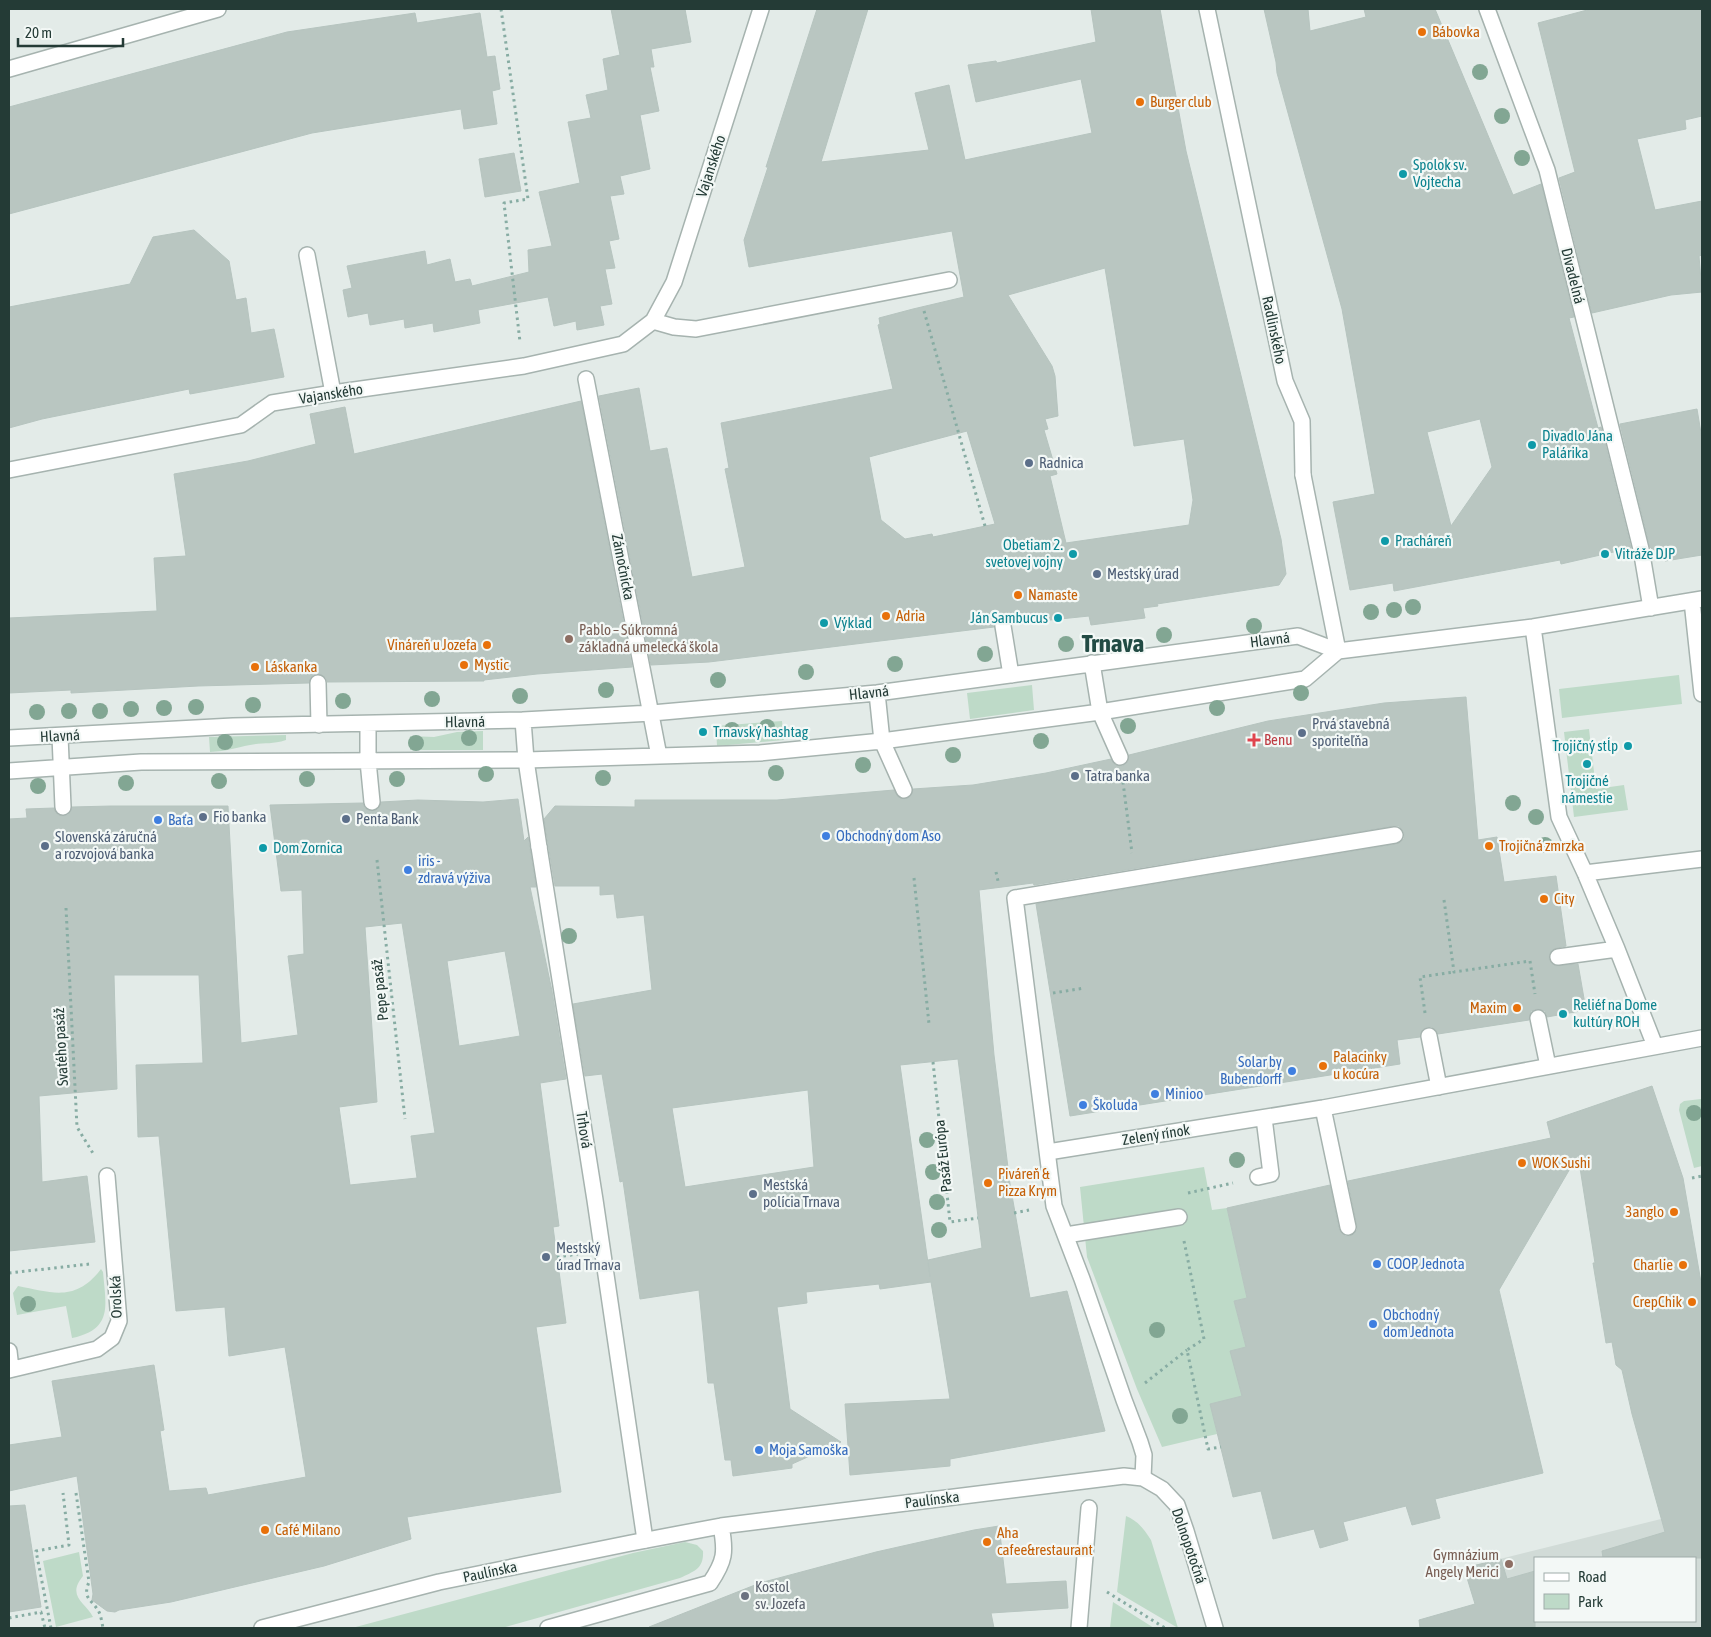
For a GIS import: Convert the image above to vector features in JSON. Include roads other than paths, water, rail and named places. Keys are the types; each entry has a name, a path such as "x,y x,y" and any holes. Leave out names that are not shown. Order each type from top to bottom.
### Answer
{"street":[{"path":"9,68 218,9"},
{"name":"Vajanského","path":"9,470 241,425 272,403 524,366 623,344 653,320 674,282 761,9"},
{"name":"Radlinského","path":"1207,9 1285,381 1302,421 1303,475 1338,651"},
{"name":"Divadelná","path":"1487,9 1547,170 1640,549 1651,608"},
{"path":"307,255 333,393"},
{"path":"653,320 674,327 696,329 949,280"},
{"name":"Zámočnícka","path":"586,379 659,756"},
{"path":"1338,651 1533,626 1697,600 1702,694"},
{"path":"1003,626 1011,675"},
{"path":"1533,626 1559,817 1617,949 1654,1046"},
{"name":"Hlavná","path":"9,738 233,726 523,720 652,713 877,693 1298,636 1338,651 1304,679 1100,712 882,741 760,754 526,760 141,762 9,771"},
{"path":"1092,663 1100,712 1120,757"},
{"path":"318,683 319,725"},
{"path":"877,693 882,741 904,790"},
{"name":"Trhová","path":"523,720 526,760 595,1200 645,1540"},
{"path":"368,724 368,761 372,802"},
{"path":"60,736 64,808"},
{"path":"1143,1478 1144,1455 1140,1442 1054,1206 1015,898 1395,835"},
{"path":"1585,874 1702,859"},
{"path":"1558,957 1617,949"},
{"path":"1538,1018 1542,1067 1702,1038"},
{"path":"1429,1036 1439,1087"},
{"name":"Zelený rínok","path":"1048,1152 1323,1108 1542,1067"},
{"path":"1323,1108 1348,1227"},
{"path":"1258,1177 1271,1174 1264,1118"},
{"name":"Orolská","path":"10,1370 97,1350 112,1338 119,1321 107,1176"},
{"path":"1066,1236 1179,1217"},
{"path":"9,1351 10,1370"},
{"name":"Paulínska","path":"262,1628 439,1582 721,1526 1124,1476 1143,1478"},
{"name":"Dolnopotočná","path":"1143,1478 1162,1489 1177,1505 1215,1628"},
{"path":"1079,1628 1089,1508"},
{"path":"548,1628 710,1583 719,1569 725,1547 721,1526"}],"place":[{"name":"Bábovka","path":"1422,32"},
{"name":"Burger club","path":"1140,102"},
{"name":"Spolok sv. Vojtecha","path":"1403,174"},
{"name":"Divadlo Jána Palárika","path":"1532,445"},
{"name":"Radnica","path":"1029,463"},
{"name":"Pracháreň","path":"1385,541"},
{"name":"Obetiam 2. svetovej vojny","path":"1073,554"},
{"name":"Vitráže DJP","path":"1605,554"},
{"name":"Mestský úrad","path":"1097,574"},
{"name":"Namaste","path":"1018,595"},
{"name":"Adria","path":"886,616"},
{"name":"Ján Sambucus","path":"1058,618"},
{"name":"Výklad","path":"824,623"},
{"name":"Pablo – Súkromná základná umelecká škola","path":"569,639"},
{"name":"Vináreň u Jozefa","path":"487,645"},
{"name":"Mystic","path":"464,665"},
{"name":"Láskanka","path":"255,667"},
{"name":"Trnavský hashtag","path":"703,732"},
{"name":"Prvá stavebná sporiteľňa","path":"1302,733"},
{"name":"Benu","path":"1254,740"},
{"name":"Trojičný stĺp","path":"1628,746"},
{"name":"Trojičné námestie","path":"1587,764"},
{"name":"Tatra banka","path":"1075,776"},
{"name":"Fio banka","path":"203,817"},
{"name":"Penta Bank","path":"346,819"},
{"name":"Baťa","path":"158,820"},
{"name":"Obchodný dom Aso","path":"826,836"},
{"name":"Slovenská záručná a rozvojová banka","path":"45,846"},
{"name":"Trojičná zmrzka","path":"1489,846"},
{"name":"Dom Zornica","path":"263,848"},
{"name":"iris - zdravá výživa","path":"408,870"},
{"name":"City","path":"1544,899"},
{"name":"Maxim","path":"1517,1008"},
{"name":"Reliéf na Dome kultúry ROH","path":"1563,1014"},
{"name":"Palacinky u kocúra","path":"1323,1066"},
{"name":"Solar by Bubendorff","path":"1292,1071"},
{"name":"Minioo","path":"1155,1094"},
{"name":"Školuda","path":"1083,1105"},
{"name":"WOK Sushi","path":"1522,1163"},
{"name":"Piváreň & Pizza Krym","path":"988,1183"},
{"name":"Mestská polícia Trnava","path":"753,1194"},
{"name":"3anglo","path":"1674,1212"},
{"name":"Mestský úrad Trnava","path":"546,1257"},
{"name":"COOP Jednota","path":"1377,1264"},
{"name":"Charlie","path":"1683,1265"},
{"name":"CrepChik","path":"1692,1302"},
{"name":"Obchodný dom Jednota","path":"1373,1324"},
{"name":"Moja Samoška","path":"759,1450"},
{"name":"Café Milano","path":"265,1530"},
{"name":"Aha cafee&restaurant","path":"987,1542"},
{"name":"Gymnázium Angely Merici","path":"1509,1564"},
{"name":"Kostol sv. Jozefa","path":"745,1596"}],"district":[{"name":"Trnava","path":"1113,643"}]}
